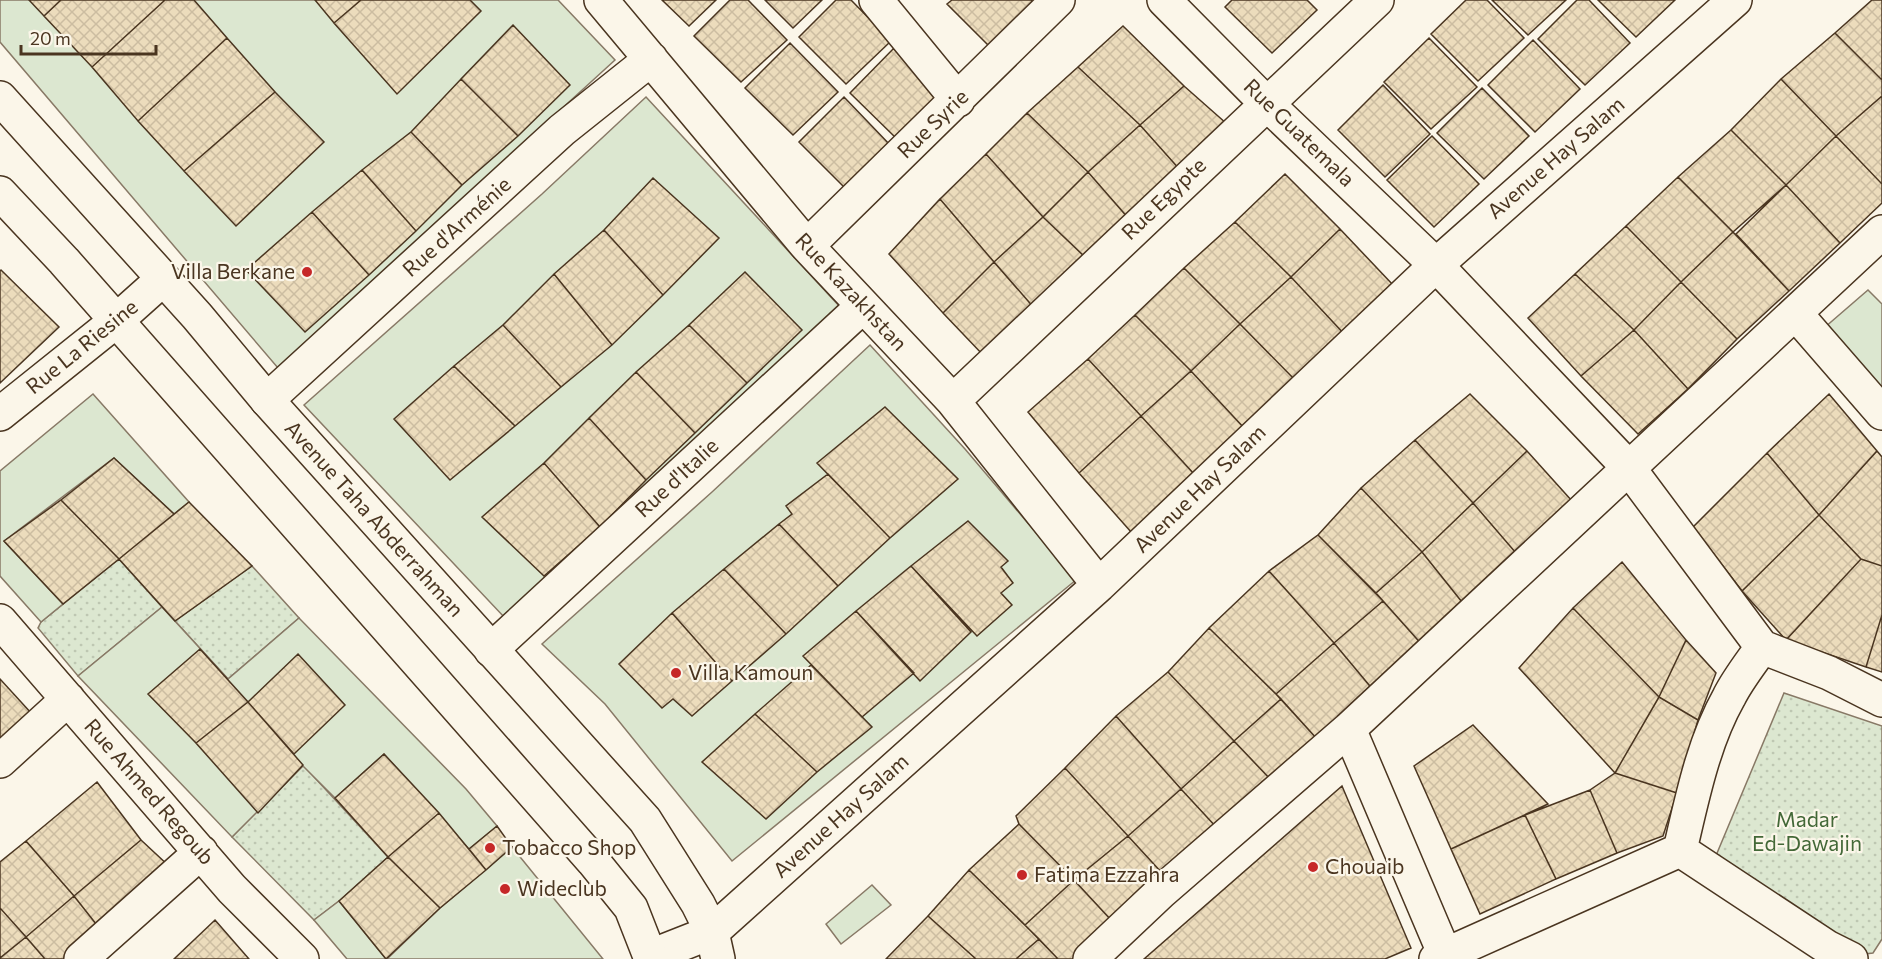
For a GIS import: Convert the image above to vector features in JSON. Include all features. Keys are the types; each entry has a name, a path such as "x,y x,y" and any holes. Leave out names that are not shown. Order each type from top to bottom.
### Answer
{"street":[{"name":"Rue Kazakhstan","path":"601,0 807,246 953,401 1099,585"},
{"path":"876,0 958,100"},
{"name":"Rue Syrie","path":"807,246 1058,0"},
{"name":"Rue Guatemala","path":"1164,0 1266,103 1436,265 1628,467 1762,647"},
{"name":"Rue Egypte","path":"953,401 1377,0"},
{"name":"Avenue Hay Salam","path":"651,958 715,945 1436,265 1736,0"},
{"name":"Rue d'Arménie","path":"267,400 562,130 651,59"},
{"name":"Avenue Taha Abderrahman","path":"0,98 164,279 267,400 645,820 715,945"},
{"path":"0,193 593,861 630,908 651,958"},
{"path":"1090,959 1161,892 1349,729 1882,232"},
{"name":"Rue La Riesine","path":"0,414 116,321 164,279"},
{"name":"Rue d'Italie","path":"491,650 863,306"},
{"path":"1796,314 1882,413"},
{"name":"Rue Ahmed Regoub","path":"0,621 232,889 302,959"},
{"path":"1680,850 1691,801 1709,743 1728,697 1762,647 1829,673 1882,700"},
{"path":"0,761 68,699"},
{"path":"1349,729 1440,957 1680,850"},
{"path":"1680,850 1827,947 1851,959"},
{"path":"81,959 201,852"}],"green space":[{"path":"0,0 558,0 615,60 278,368 0,42"},
{"path":"646,97 841,308 505,618 304,405 542,194"},
{"path":"1868,290 1882,304 1882,388 1824,328"},
{"path":"870,345 965,449 1076,580 732,861 605,704 542,644 712,492"},
{"path":"93,394 189,502 174,514 114,458 4,541 63,604 41,622 0,576 0,471"},
{"path":"119,559 162,607 78,676 38,628 41,622"},
{"path":"252,566 299,618 228,679 175,621"},
{"path":"162,607 228,679 299,618 466,789 497,826 469,849 384,754 335,798 303,766 232,837 78,676"},
{"name":"Madar Ed-Dawajin","path":"1784,693 1882,726 1882,939 1873,953 1847,956 1715,858"},
{"path":"303,765 388,857 314,920 232,837"},
{"name":"Wideclub","path":"512,847 603,959 387,959 440,908"},
{"path":"872,885 891,905 841,944 826,924"},
{"path":"339,901 386,959 347,959 314,920"}],"building":[{"path":"29,0 61,0 44,16"},
{"path":"61,0 165,0 92,67 44,16"},
{"path":"165,0 194,0 227,38 138,121 92,67"},
{"path":"315,0 361,0 334,23"},
{"path":"361,0 470,0 481,11 397,94 334,23"},
{"path":"662,0 716,0 689,26"},
{"path":"730,0 748,0 787,40 741,82 694,36"},
{"path":"765,0 822,0 793,28"},
{"path":"836,0 851,0 891,41 846,84 799,37"},
{"path":"952,0 1031,0 1040,9 994,51 947,4"},
{"path":"1232,0 1307,0 1317,10 1272,53 1225,7"},
{"path":"1466,0 1487,0 1524,38 1478,81 1431,34"},
{"path":"1492,0 1566,0 1528,35"},
{"path":"1577,0 1589,0 1630,43 1585,85 1538,39"},
{"path":"1598,0 1675,0 1636,37"},
{"path":"1872,0 1882,0 1882,80 1835,33"},
{"path":"513,25 570,85 518,136 461,79"},
{"path":"1123,26 1184,86 1140,125 1078,67"},
{"path":"1835,33 1882,80 1882,96 1836,136 1781,79"},
{"path":"227,38 275,92 184,171 138,121"},
{"path":"1429,38 1477,87 1431,129 1384,82"},
{"path":"1533,40 1580,89 1535,132 1488,85"},
{"path":"790,43 838,92 793,135 745,88"},
{"path":"894,48 941,97 897,139 850,93"},
{"path":"1078,67 1140,125 1088,172 1027,113"},
{"path":"461,79 518,136 462,185 411,132"},
{"path":"1781,79 1836,136 1786,185 1731,130"},
{"path":"1383,85 1430,134 1385,177 1338,130"},
{"path":"1184,86 1227,124 1181,171 1140,125"},
{"path":"1482,88 1529,136 1484,179 1437,133"},
{"path":"275,92 324,142 236,226 184,171"},
{"path":"1882,96 1882,184 1836,136"},
{"path":"844,97 891,146 846,189 799,142"},
{"path":"1027,113 1088,172 1043,217 986,154"},
{"path":"1140,125 1181,171 1129,219 1088,172"},
{"path":"1731,130 1786,185 1733,232 1678,177"},
{"path":"411,132 462,185 416,231 362,170"},
{"path":"1432,136 1479,184 1434,227 1387,180"},
{"path":"1836,136 1882,184 1882,203 1840,243 1786,185"},
{"path":"986,154 1043,217 994,262 940,199"},
{"path":"362,170 416,231 369,275 312,212"},
{"path":"1088,172 1129,219 1086,258 1043,217"},
{"path":"1285,174 1340,229 1291,277 1235,222"},
{"path":"1678,177 1733,232 1681,282 1626,226"},
{"path":"653,178 719,238 663,295 604,230"},
{"path":"1786,185 1840,243 1789,291 1736,234"},
{"path":"940,199 994,262 943,313 889,254"},
{"name":"Villa Berkane","path":"312,212 369,275 305,332 246,270"},
{"path":"1043,217 1086,258 1035,309 994,262"},
{"path":"1235,222 1291,277 1240,324 1184,268"},
{"path":"1626,226 1681,282 1634,330 1575,274"},
{"path":"1340,229 1394,286 1346,336 1291,277"},
{"path":"604,230 663,295 612,345 554,274"},
{"path":"1733,232 1789,291 1737,339 1681,282"},
{"path":"994,262 1035,309 984,356 943,313"},
{"path":"1184,268 1240,324 1191,371 1135,315"},
{"path":"0,271 59,327 0,383"},
{"path":"745,272 802,330 747,383 689,325"},
{"path":"554,274 612,345 561,387 503,325"},
{"path":"1575,274 1634,330 1581,376 1528,318"},
{"path":"1291,277 1346,336 1296,381 1240,324"},
{"path":"1681,282 1737,339 1688,389 1634,330"},
{"path":"1135,315 1191,371 1141,416 1088,359"},
{"path":"1240,324 1296,381 1245,429 1191,371"},
{"path":"503,325 561,387 515,426 454,366"},
{"path":"689,325 747,383 695,433 636,372"},
{"path":"1634,330 1688,389 1638,434 1581,376"},
{"path":"1088,359 1141,416 1079,473 1028,412"},
{"path":"454,366 515,426 450,480 394,419"},
{"path":"1191,371 1245,429 1194,474 1141,416"},
{"path":"636,372 695,433 646,480 589,418"},
{"path":"1470,394 1527,451 1473,503 1415,440"},
{"path":"1829,394 1877,451 1819,515 1767,453"},
{"path":"885,407 958,479 890,538 817,463"},
{"path":"1141,416 1194,474 1131,532 1079,473"},
{"path":"589,418 646,480 600,527 544,463"},
{"path":"1415,440 1473,503 1422,552 1361,488"},
{"path":"1527,451 1572,501 1516,553 1473,503"},
{"path":"1877,451 1882,457 1882,566 1861,559 1819,515"},
{"path":"1767,453 1819,515 1742,591 1693,527"},
{"path":"114,458 174,514 119,559 61,500"},
{"path":"544,463 600,527 544,576 482,517"},
{"path":"828,474 890,538 838,586 779,524 792,514 786,506"},
{"path":"1361,488 1422,552 1376,593 1318,535"},
{"path":"61,500 119,559 63,604 4,541"},
{"path":"189,502 252,566 175,621 119,559"},
{"path":"1473,503 1516,553 1466,607 1422,552"},
{"path":"1819,515 1861,559 1786,640 1742,591"},
{"path":"968,521 1008,561 1001,567 1013,583 1001,593 1012,605 977,636 911,566"},
{"path":"779,524 838,586 786,634 724,569"},
{"path":"1318,535 1383,601 1334,643 1269,571"},
{"path":"1422,552 1466,607 1424,647 1376,593"},
{"path":"1861,559 1882,566 1882,615 1866,667 1786,640"},
{"path":"1622,562 1686,640 1659,697 1573,608"},
{"path":"911,566 971,632 920,681 856,611"},
{"path":"724,569 786,634 732,681 672,613"},
{"path":"1269,571 1334,643 1276,694 1209,628"},
{"path":"1383,601 1424,647 1374,691 1334,643"},
{"path":"1573,608 1659,697 1615,773 1519,668"},
{"path":"856,611 914,673 862,717 803,656"},
{"name":"Villa Kamoun","path":"672,613 732,681 692,716 673,699 662,708 619,664"},
{"path":"1882,615 1882,672 1866,667"},
{"path":"1209,628 1281,699 1234,741 1168,672"},
{"path":"1686,640 1716,673 1698,720 1659,697"},
{"path":"1334,643 1374,691 1317,739 1276,694"},
{"path":"200,649 248,702 196,743 148,694"},
{"path":"298,654 345,705 294,754 248,702"},
{"path":"811,665 872,727 817,772 755,714"},
{"path":"1168,672 1234,741 1181,789 1116,716"},
{"path":"0,679 32,714 0,745"},
{"path":"1659,697 1698,720 1677,793 1615,773"},
{"path":"1281,699 1317,739 1271,780 1234,741"},
{"path":"248,702 303,765 258,813 196,743"},
{"path":"755,714 817,772 766,819 702,762"},
{"path":"1116,716 1181,789 1128,836 1065,768"},
{"path":"1473,725 1548,804 1451,849 1414,766"},
{"path":"1234,741 1271,780 1217,828 1181,789"},
{"path":"384,754 439,813 388,857 335,798"},
{"path":"1065,768 1128,836 1074,880 1019,824 1016,816"},
{"path":"1615,773 1677,793 1663,836 1617,853 1590,790"},
{"path":"97,782 141,840 74,896 26,841"},
{"name":"Chouaib","path":"1342,786 1411,948 1385,959 1144,959"},
{"path":"1181,789 1217,828 1162,873 1128,836"},
{"path":"1590,790 1617,853 1556,879 1525,815"},
{"path":"439,813 486,870 440,908 388,857"},
{"path":"1525,815 1556,879 1480,914 1451,849"},
{"name":"Fatima Ezzahra","path":"1019,824 1074,880 1025,925 969,870"},
{"name":"Tobacco Shop","path":"497,826 512,847 486,870 469,849"},
{"path":"1128,836 1162,873 1111,920 1074,880"},
{"path":"141,840 171,868 100,929 74,896"},
{"path":"26,841 74,896 26,937 0,908 0,862"},
{"path":"388,857 440,908 386,959 339,901"},
{"path":"969,870 1039,939 1016,959 976,959 928,916"},
{"path":"1074,880 1111,920 1073,959 1058,959 1025,925"},
{"path":"74,896 100,929 68,959 45,959 26,937"},
{"path":"0,908 26,937 0,958"},
{"path":"928,916 976,959 886,959"},
{"path":"215,920 249,959 174,959"},
{"path":"26,937 45,959 0,959 0,958"},
{"path":"1039,939 1058,959 1016,959"}],"place":[{"name":"Villa Berkane","path":"307,272"},
{"name":"Villa Kamoun","path":"676,673"},
{"name":"Tobacco Shop","path":"490,848"},
{"name":"Chouaib","path":"1313,867"},
{"name":"Fatima Ezzahra","path":"1022,875"},
{"name":"Wideclub","path":"505,889"}]}
